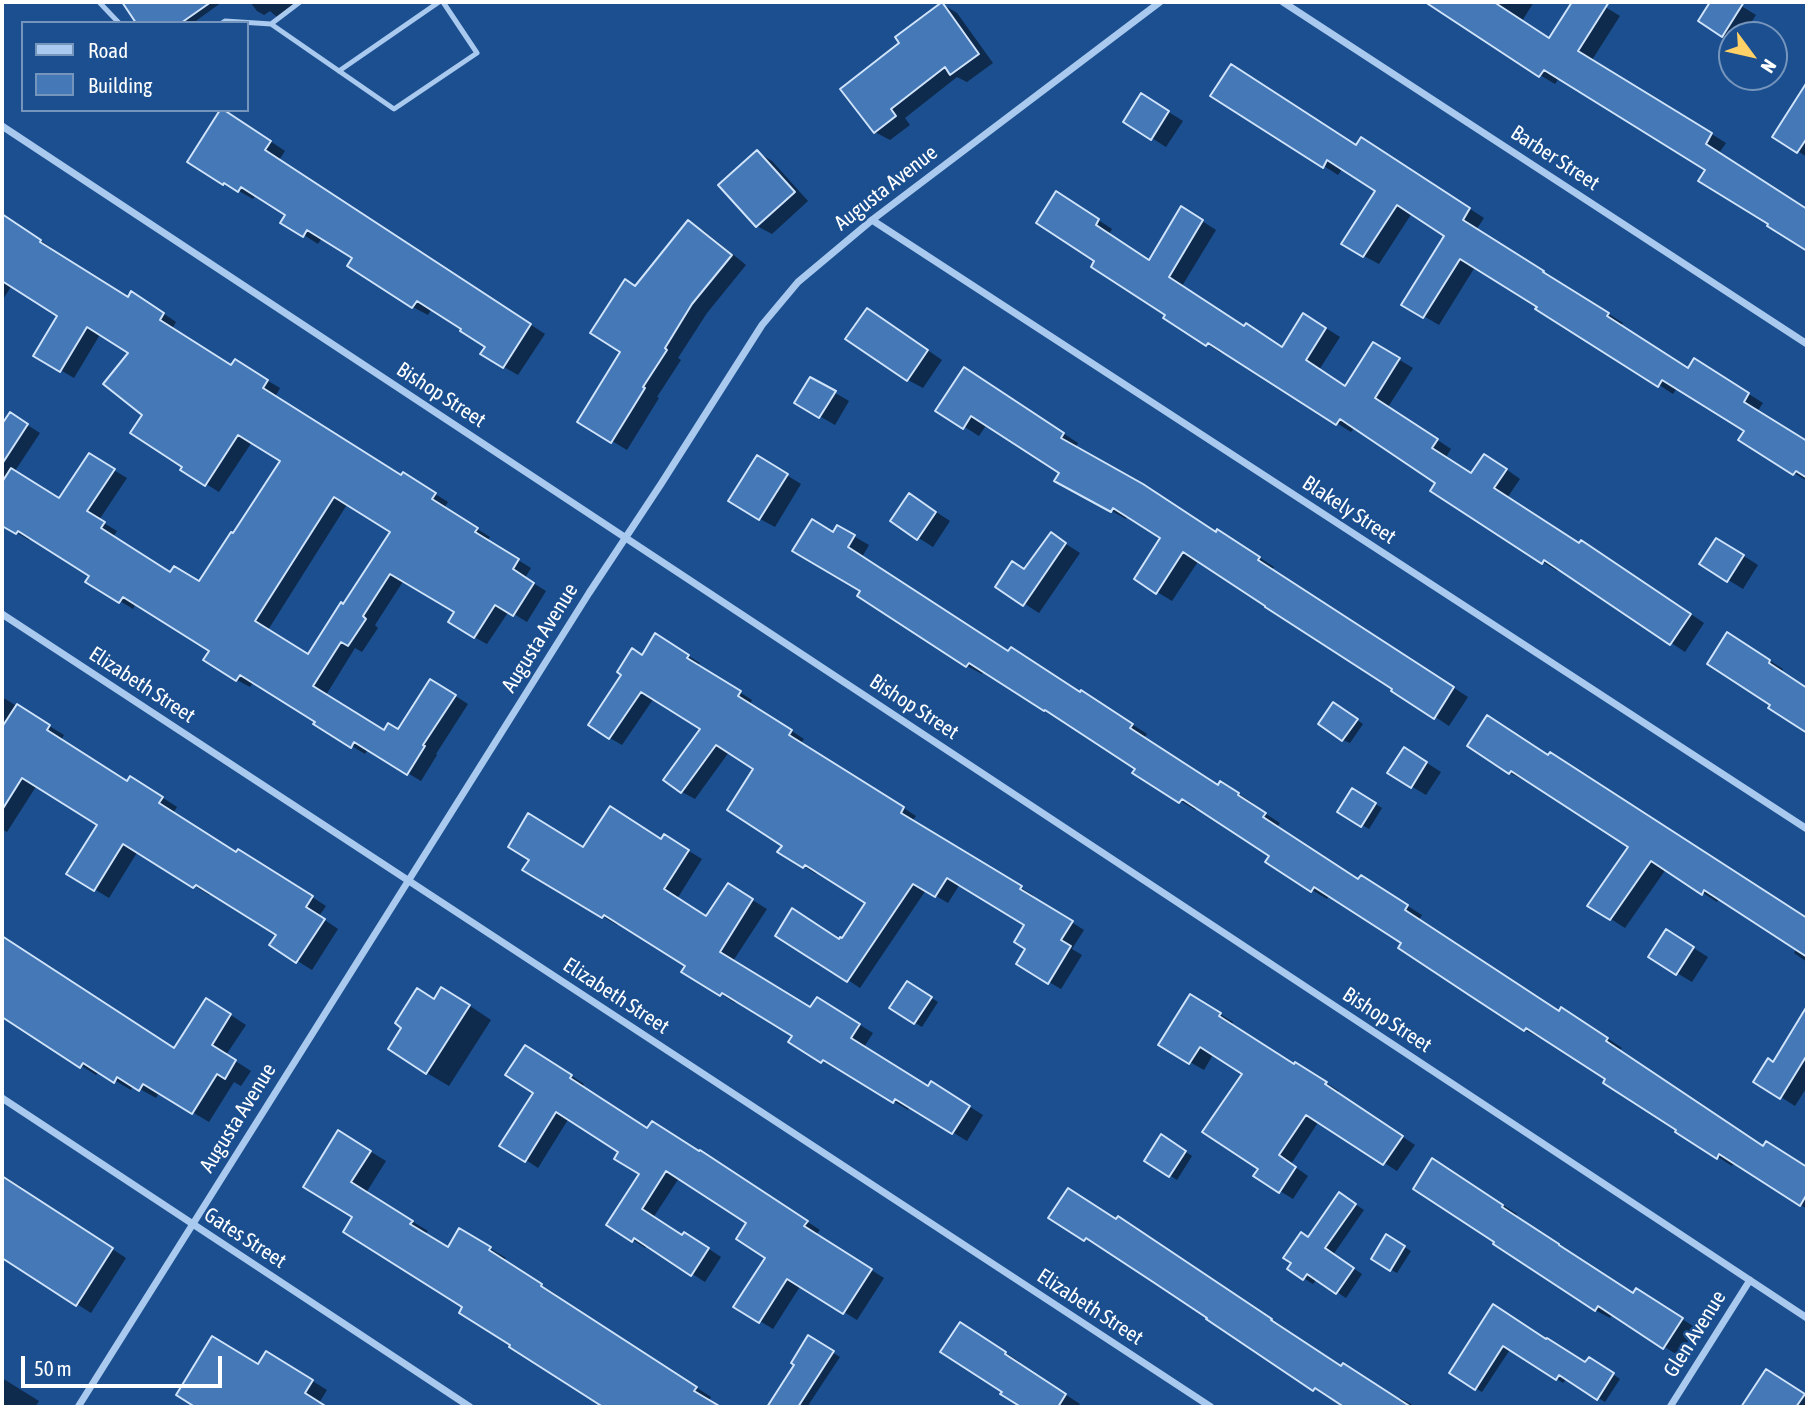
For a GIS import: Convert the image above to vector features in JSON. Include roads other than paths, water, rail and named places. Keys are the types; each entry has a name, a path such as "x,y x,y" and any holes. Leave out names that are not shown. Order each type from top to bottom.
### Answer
{"street":[{"name":"Augusta Avenue","path":"78,1407 408,881 762,325 799,282 872,220 1160,2"},
{"name":"Barber Street","path":"1283,2 1807,344"},
{"name":"Bishop Street","path":"2,126 1807,1318"},
{"name":"Blakely Street","path":"872,220 1807,830"},
{"name":"Elizabeth Street","path":"2,614 1211,1407"},
{"name":"Gates Street","path":"2,1098 470,1407"},
{"name":"Glen Avenue","path":"1670,1407 1750,1280"}],"lane":[{"path":"99,2 117,21"},
{"path":"271,24 300,2"},
{"path":"248,22 271,24 339,71 394,109 477,53 441,2 339,71"}]}
